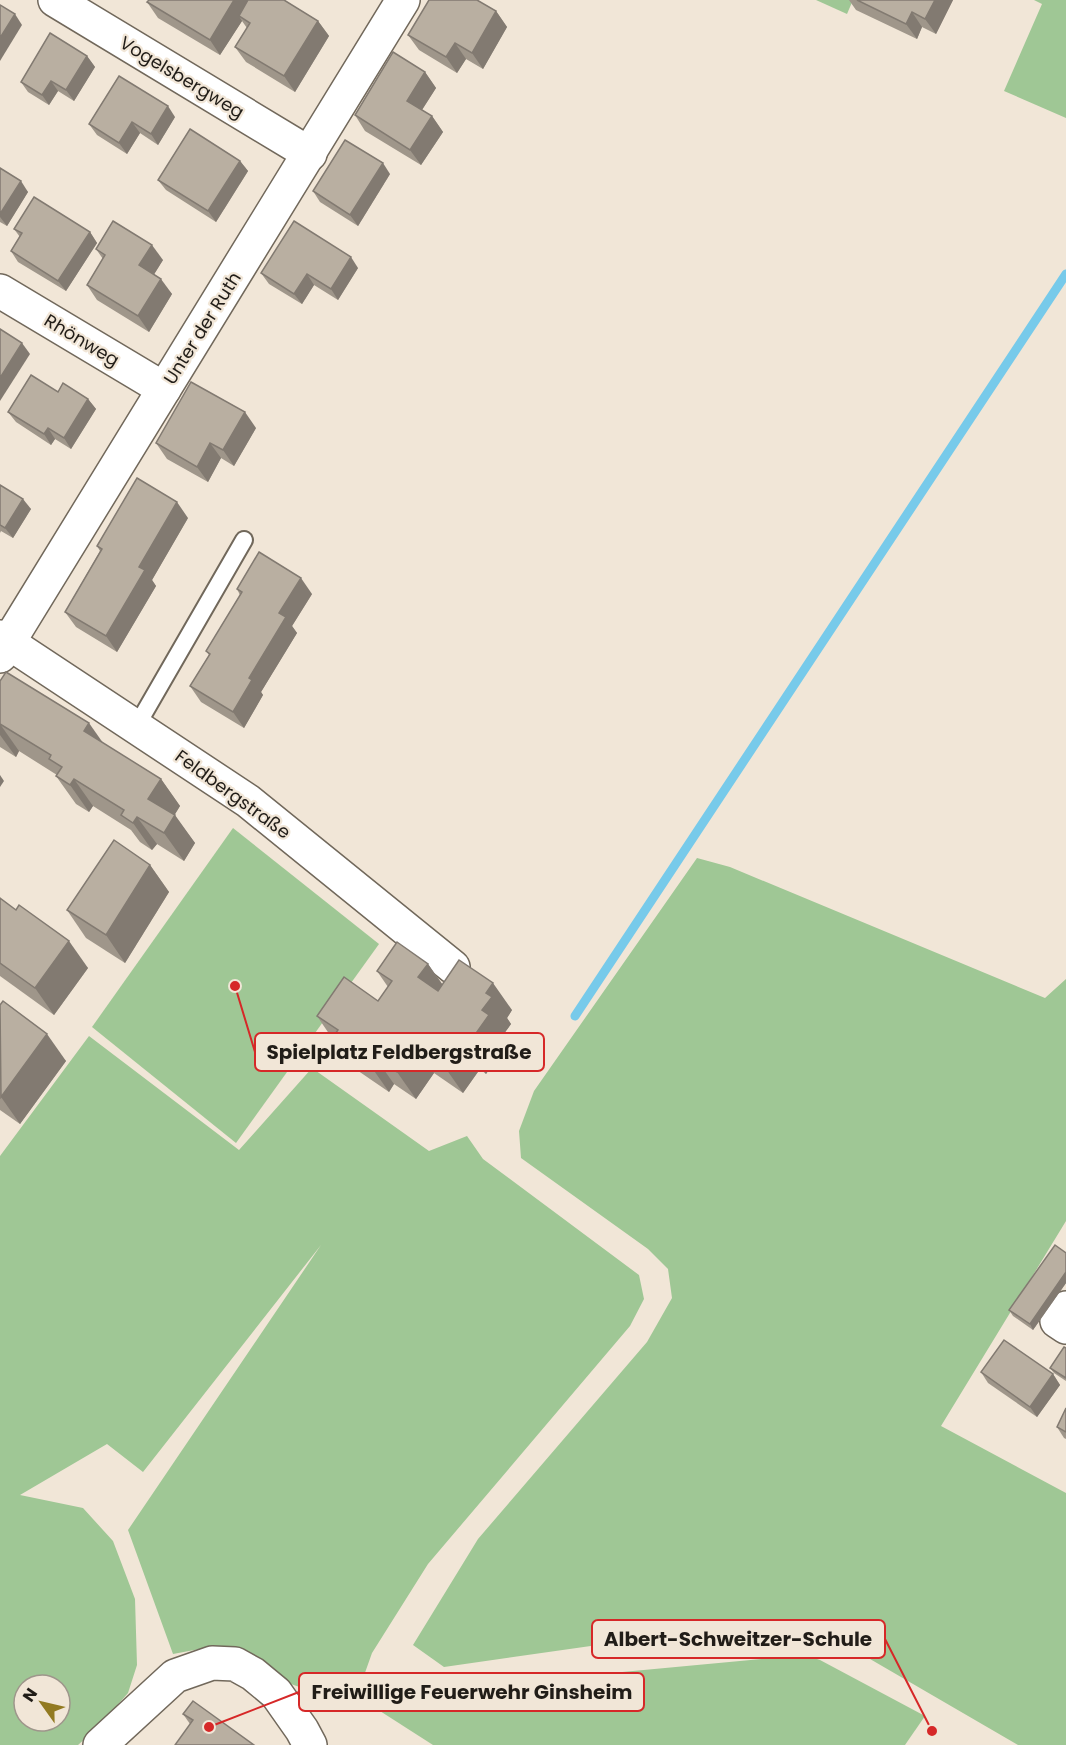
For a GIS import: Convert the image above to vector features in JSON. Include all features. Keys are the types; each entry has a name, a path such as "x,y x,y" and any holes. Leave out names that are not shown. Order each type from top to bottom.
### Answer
{"street":[{"name":"Vogelsbergweg","path":"55,0 310,154"},
{"name":"Unter der Ruth","path":"3,645 310,154 403,0"},
{"name":"Rhönweg","path":"0,291 164,389"},
{"name":"Feldbergstraße","path":"3,645 136,727 248,801 453,967"},
{"path":"1066,1308 1057,1322 1066,1327"},
{"path":"100,1745 175,1676 212,1663 235,1664 253,1674 276,1693 306,1737"}],"lane":[{"path":"136,727 244,540"}],"green space":[{"path":"816,0 853,0 847,14"},
{"path":"1034,0 1066,0 1066,118 1004,91 1042,4"},
{"path":"233,828 379,944 236,1143 92,1027"},
{"path":"697,858 730,867 1045,998 1066,979 1066,1221 941,1426 1066,1493 1066,1745 1018,1745 827,1634 779,1630 647,1638 444,1667 413,1645 478,1539 647,1342 672,1298 668,1269 648,1249 521,1158 519,1131 534,1091"},
{"path":"89,1036 239,1150 312,1068 429,1151 467,1136 483,1159 639,1275 644,1299 630,1326 428,1564 372,1653 361,1684 331,1698 288,1683 244,1651 205,1648 173,1654 128,1530 321,1245 143,1472 107,1444 20,1495 83,1508 113,1541 135,1599 137,1665 128,1693 100,1725 78,1745 0,1745 0,1156"},
{"path":"805,1655 820,1660 925,1716 905,1745 433,1745 369,1704 526,1681"}],"building":[{"path":"149,0 234,0 210,40 147,2"},
{"path":"248,0 284,0 318,21 284,76 235,47 250,23 239,16"},
{"path":"429,0 477,0 496,11 472,53 455,43 446,57 408,35"},
{"path":"857,0 935,0 925,19 912,12 906,24"},
{"path":"0,5 15,14 0,38"},
{"path":"50,33 87,56 66,90 51,81 42,95 21,82"},
{"path":"393,52 425,72 407,101 432,116 410,150 355,115"},
{"path":"119,76 168,106 151,134 132,122 119,143 89,124"},
{"path":"190,129 240,161 208,211 158,180"},
{"path":"345,140 383,163 350,215 313,191"},
{"path":"0,168 21,181 0,214"},
{"path":"34,197 90,232 58,281 11,251 22,233 14,229"},
{"path":"113,221 152,245 139,265 161,279 138,316 87,285 105,255 96,249"},
{"path":"294,221 351,257 331,289 307,274 294,294 261,273"},
{"path":"0,329 22,343 0,378"},
{"path":"31,375 58,392 63,383 88,399 64,438 48,428 44,434 8,412"},
{"path":"191,382 245,412 223,450 210,443 197,467 156,443"},
{"path":"137,478 177,502 139,567 145,570 106,636 65,612 102,549 97,546"},
{"path":"0,485 23,499 5,528 0,525"},
{"path":"259,552 301,578 279,613 286,617 249,678 252,680 233,712 190,686 210,654 206,651 242,592 237,589"},
{"path":"6,672 89,723 84,731 161,779 148,799 175,815 164,833 137,817 133,823 121,815 124,810 74,779 70,785 56,776 62,767 49,759 51,755 0,724 0,681"},
{"path":"114,840 150,865 106,935 67,910"},
{"path":"0,898 16,910 19,905 69,941 35,988 0,963"},
{"path":"397,942 428,964 418,977 438,991 459,960 493,983 486,993 492,997 482,1010 489,1015 467,1046 460,1042 444,1066 415,1046 397,1072 375,1057 370,1065 332,1038 338,1030 317,1016 344,977 378,1001 392,981 377,971"},
{"path":"3,1001 47,1034 1,1097 0,1005"},
{"path":"1055,1245 1066,1253 1066,1272 1030,1324 1009,1310"},
{"path":"1004,1340 1053,1374 1030,1407 981,1372"},
{"path":"1064,1347 1066,1348 1066,1378 1050,1368"},
{"path":"1066,1408 1066,1432 1057,1427"},
{"path":"193,1701 254,1745 175,1745 193,1720 183,1714"}],"waterway":[{"path":"575,1016 1066,274"}],"place":[{"name":"Spielplatz Feldbergstraße","path":"235,986"},
{"name":"Freiwillige Feuerwehr Ginsheim","path":"209,1727"},
{"name":"Albert-Schweitzer-Schule","path":"932,1731"}]}
